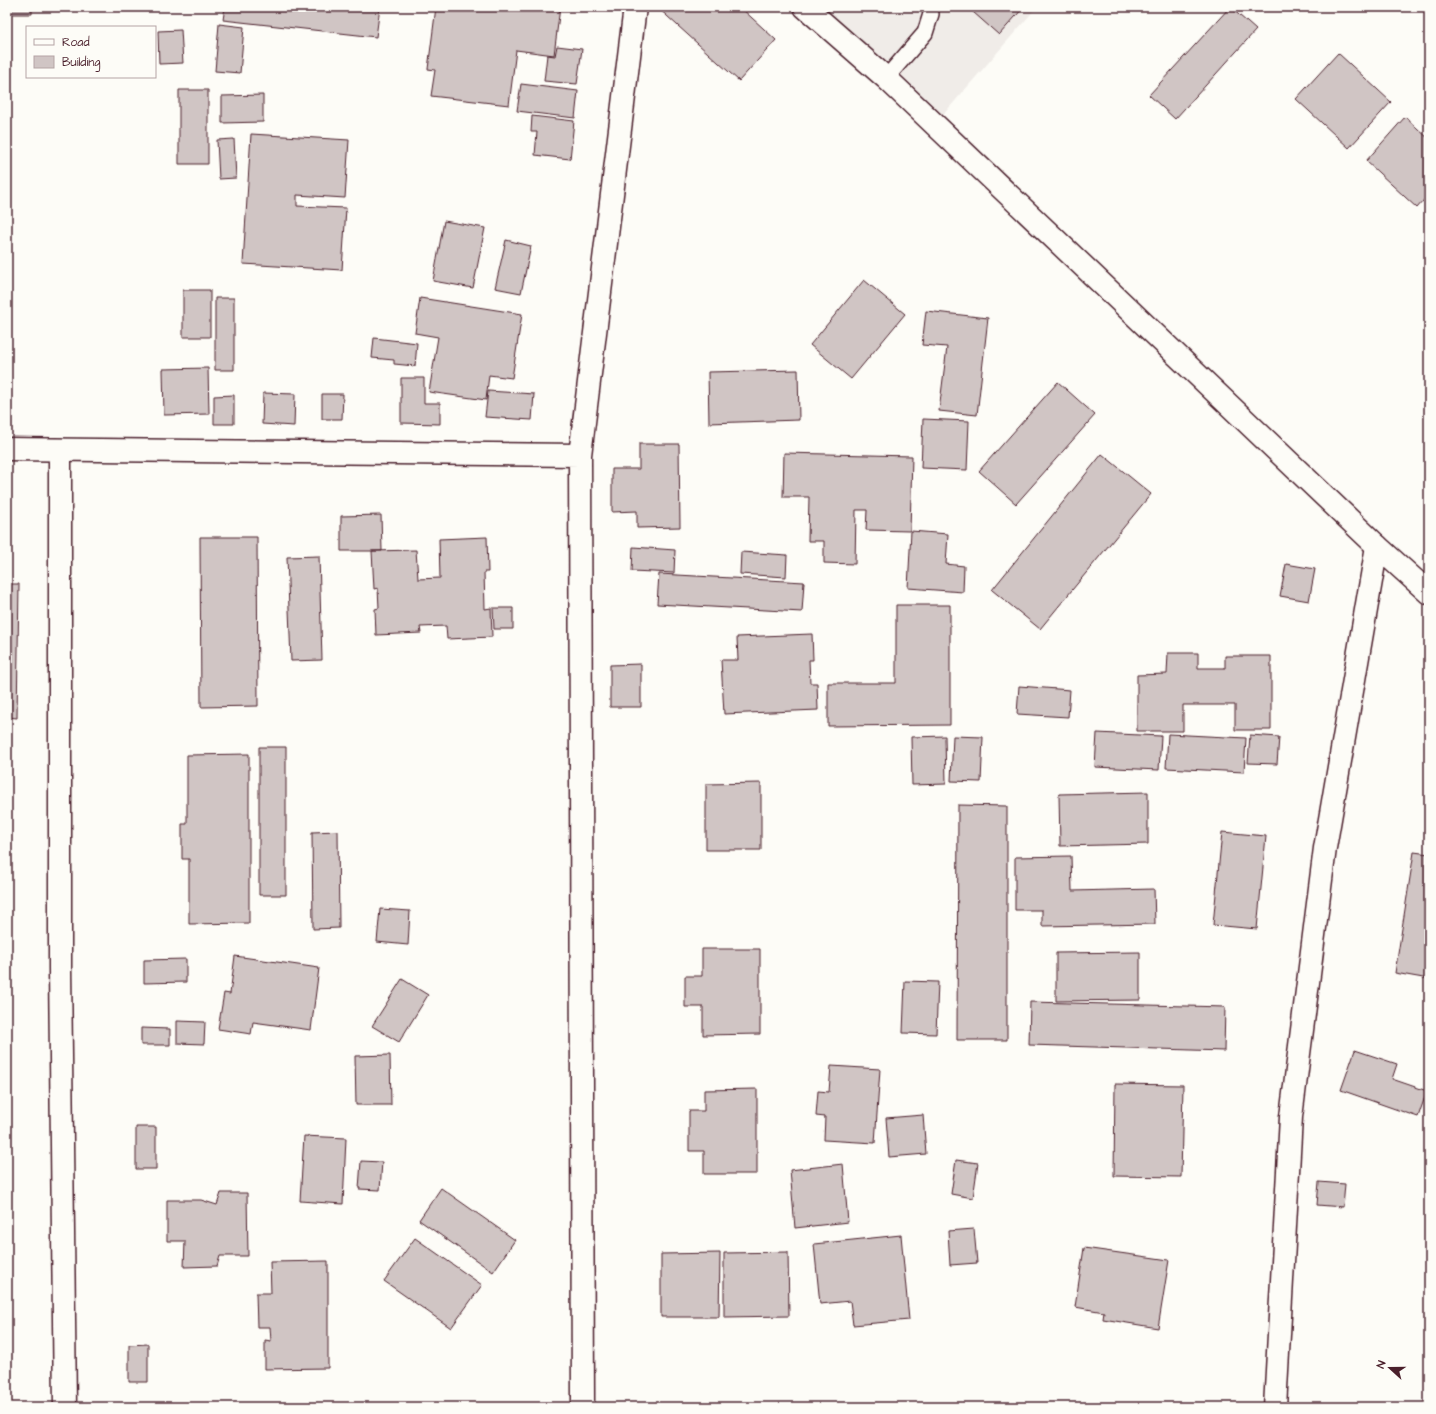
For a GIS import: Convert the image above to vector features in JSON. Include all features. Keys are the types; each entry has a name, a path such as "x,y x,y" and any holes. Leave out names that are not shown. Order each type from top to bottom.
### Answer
{"street":[{"path":"583,1407 580,455 635,7"},
{"path":"805,7 886,78 1377,546 1429,593"},
{"path":"7,449 580,455"},
{"path":"60,450 60,952 66,1407"},
{"path":"1275,1407 1291,1117 1325,848 1377,546"}],"lane":[{"path":"886,78 925,33 931,14 930,7"}],"shaded area":[{"path":"814,7 1037,7 935,124"}],"building":[{"path":"7,7 32,7 32,14 7,14"},
{"path":"225,7 380,7 376,37 223,20"},
{"path":"436,7 560,7 554,55 516,50 509,105 431,96 435,70 428,69"},
{"path":"657,7 740,7 776,40 739,81"},
{"path":"978,7 1024,7 999,35 973,12"},
{"path":"1230,7 1256,30 1175,119 1149,95"},
{"path":"219,24 244,27 240,73 215,71"},
{"path":"181,30 183,63 159,64 158,31"},
{"path":"557,46 582,49 577,84 544,81 547,55 555,56"},
{"path":"1338,53 1391,102 1349,148 1296,99"},
{"path":"521,84 578,91 575,118 517,111"},
{"path":"179,90 208,90 208,164 179,164"},
{"path":"263,95 263,122 222,123 222,96"},
{"path":"532,116 574,121 570,159 535,155 537,132 531,132"},
{"path":"1405,117 1429,139 1429,194 1417,208 1366,161"},
{"path":"251,134 349,140 345,198 297,195 297,206 346,208 342,270 243,264"},
{"path":"234,139 236,178 219,179 217,140"},
{"path":"444,221 485,228 473,288 433,281"},
{"path":"506,240 531,246 521,293 495,288"},
{"path":"864,280 905,314 851,379 810,345"},
{"path":"183,290 210,290 210,337 183,337"},
{"path":"215,298 234,298 234,370 215,370"},
{"path":"420,298 522,314 512,378 489,375 486,400 429,392 438,337 415,333"},
{"path":"926,311 988,318 977,415 939,411 947,347 922,345"},
{"path":"374,338 417,343 415,366 394,364 394,360 372,358"},
{"path":"208,368 209,414 164,415 163,369"},
{"path":"798,370 799,420 709,423 708,372"},
{"path":"401,378 424,378 424,403 440,403 440,424 401,423"},
{"path":"1058,382 1095,415 1016,504 979,471"},
{"path":"488,391 534,394 532,420 485,417"},
{"path":"263,393 295,394 294,426 262,424"},
{"path":"322,394 343,394 342,419 322,419"},
{"path":"234,395 234,424 214,424 214,396"},
{"path":"923,419 969,421 967,470 921,468"},
{"path":"639,444 679,444 680,527 637,528 637,511 612,512 612,469 639,469"},
{"path":"784,453 912,456 910,531 866,530 867,510 856,510 855,564 824,563 824,541 808,541 809,497 783,497"},
{"path":"1102,454 1151,494 1040,629 992,590"},
{"path":"381,515 382,551 341,551 341,516"},
{"path":"911,531 948,534 946,564 964,566 963,592 908,588"},
{"path":"200,537 257,537 258,706 201,707"},
{"path":"487,537 488,572 484,572 485,609 491,608 492,637 447,639 446,626 420,627 421,633 376,635 375,609 379,608 378,588 374,589 372,551 416,550 418,579 440,578 439,539"},
{"path":"633,547 675,550 674,573 632,571"},
{"path":"741,552 787,555 786,577 740,574"},
{"path":"319,556 322,660 291,661 287,557"},
{"path":"1286,564 1315,569 1309,601 1280,596"},
{"path":"659,574 804,582 802,612 657,604"},
{"path":"7,584 19,584 17,718 7,717"},
{"path":"896,605 950,605 950,725 828,726 828,683 896,683"},
{"path":"493,608 513,608 513,629 494,629"},
{"path":"812,634 813,660 809,660 810,683 817,683 818,710 724,714 721,660 738,660 737,637"},
{"path":"1168,653 1198,653 1198,668 1225,668 1225,656 1271,656 1271,730 1235,730 1235,705 1183,705 1183,731 1137,731 1137,675 1167,674"},
{"path":"641,664 641,707 610,707 610,665"},
{"path":"1019,686 1070,690 1068,717 1017,714"},
{"path":"1097,733 1161,736 1159,770 1095,767"},
{"path":"1168,734 1246,738 1244,772 1166,768"},
{"path":"1250,735 1279,737 1277,764 1248,763"},
{"path":"945,736 946,784 912,785 911,737"},
{"path":"953,736 983,737 981,782 951,781"},
{"path":"259,747 286,747 286,895 259,895"},
{"path":"249,754 249,923 189,924 189,859 182,859 182,824 187,824 187,755"},
{"path":"761,783 761,850 706,850 706,784"},
{"path":"1148,792 1148,844 1060,846 1059,794"},
{"path":"958,805 1007,806 1007,1040 957,1040"},
{"path":"338,831 339,928 313,929 312,832"},
{"path":"1222,832 1266,836 1257,929 1213,925"},
{"path":"1414,852 1429,854 1429,979 1395,973"},
{"path":"1071,856 1072,891 1154,889 1155,924 1042,926 1042,910 1015,910 1015,857"},
{"path":"380,909 410,911 408,945 377,942"},
{"path":"702,949 760,949 760,1034 703,1035 703,1007 685,1007 685,976 702,976"},
{"path":"1140,952 1140,1000 1056,1001 1056,953"},
{"path":"235,956 319,968 311,1030 253,1022 251,1034 218,1029 224,993 230,994"},
{"path":"186,959 186,982 144,983 144,960"},
{"path":"402,979 428,995 399,1042 372,1026"},
{"path":"905,981 938,982 936,1034 903,1033"},
{"path":"1030,1002 1225,1007 1224,1051 1029,1045"},
{"path":"177,1021 205,1022 204,1044 177,1043"},
{"path":"141,1028 170,1029 170,1045 141,1045"},
{"path":"1355,1050 1397,1064 1392,1079 1427,1091 1418,1117 1341,1090"},
{"path":"390,1055 391,1105 356,1105 355,1056"},
{"path":"831,1066 880,1069 875,1143 824,1140 825,1117 816,1116 818,1091 829,1092"},
{"path":"1115,1084 1183,1085 1181,1177 1114,1176"},
{"path":"757,1089 757,1174 704,1174 704,1151 689,1151 689,1111 704,1111 704,1090"},
{"path":"923,1115 926,1154 889,1157 886,1118"},
{"path":"136,1127 156,1127 156,1169 136,1169"},
{"path":"304,1136 346,1138 343,1204 300,1201"},
{"path":"956,1160 978,1163 973,1198 951,1194"},
{"path":"361,1161 382,1162 380,1190 359,1189"},
{"path":"843,1164 848,1222 795,1228 790,1170"},
{"path":"1319,1182 1345,1184 1343,1207 1317,1205"},
{"path":"441,1188 515,1240 493,1272 419,1220"},
{"path":"221,1193 247,1193 248,1256 220,1256 217,1266 184,1267 185,1241 167,1241 167,1200 201,1200 217,1205"},
{"path":"974,1229 977,1263 950,1265 948,1231"},
{"path":"901,1235 909,1320 853,1325 850,1301 820,1304 814,1244"},
{"path":"415,1238 482,1285 451,1328 384,1281"},
{"path":"1084,1248 1169,1260 1158,1328 1103,1319 1104,1312 1075,1307"},
{"path":"7,1250 8,1312 7,1312"},
{"path":"788,1252 789,1316 724,1317 724,1253"},
{"path":"720,1253 719,1317 661,1317 661,1254"},
{"path":"328,1261 328,1368 265,1369 265,1340 271,1341 270,1327 257,1327 256,1293 271,1293 270,1262"},
{"path":"148,1344 148,1382 129,1382 129,1345"}]}
